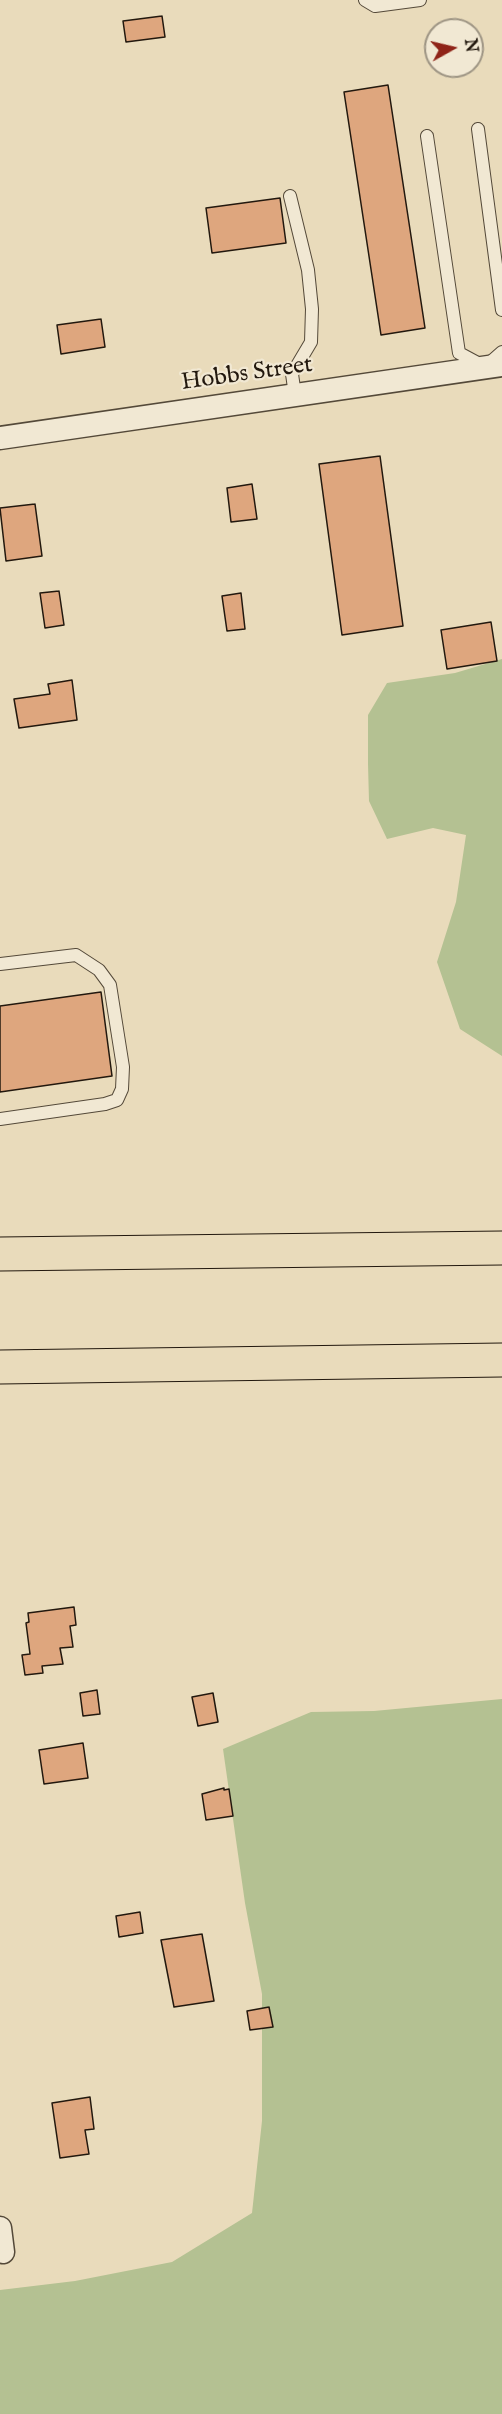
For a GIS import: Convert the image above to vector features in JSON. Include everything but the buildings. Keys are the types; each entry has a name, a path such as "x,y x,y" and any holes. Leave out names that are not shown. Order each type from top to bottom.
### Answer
{"highway":[{"path":"0,1254 502,1248"},
{"path":"0,1367 502,1360"}],"street":[{"name":"Hobbs Street","path":"0,438 493,366"},
{"path":"0,2228 3,2252"}],"lane":[{"path":"365,0 375,6 420,0"},
{"path":"478,129 502,310"},
{"path":"428,136 459,353 493,366 502,352"},
{"path":"290,196 308,270 312,309 311,342 292,374 295,395"},
{"path":"0,964 76,955 99,970 110,985 123,1067 122,1089 117,1100 105,1104 0,1119"}],"green space":[{"path":"502,659 502,1056 460,1029 437,962 456,902 466,835 433,828 387,839 369,801 368,715 387,683 455,673"},
{"path":"502,1699 502,2414 0,2414 0,2290 75,2281 172,2262 252,2213 262,2121 262,1994 245,1903 223,1749 311,1712 374,1711"}]}
